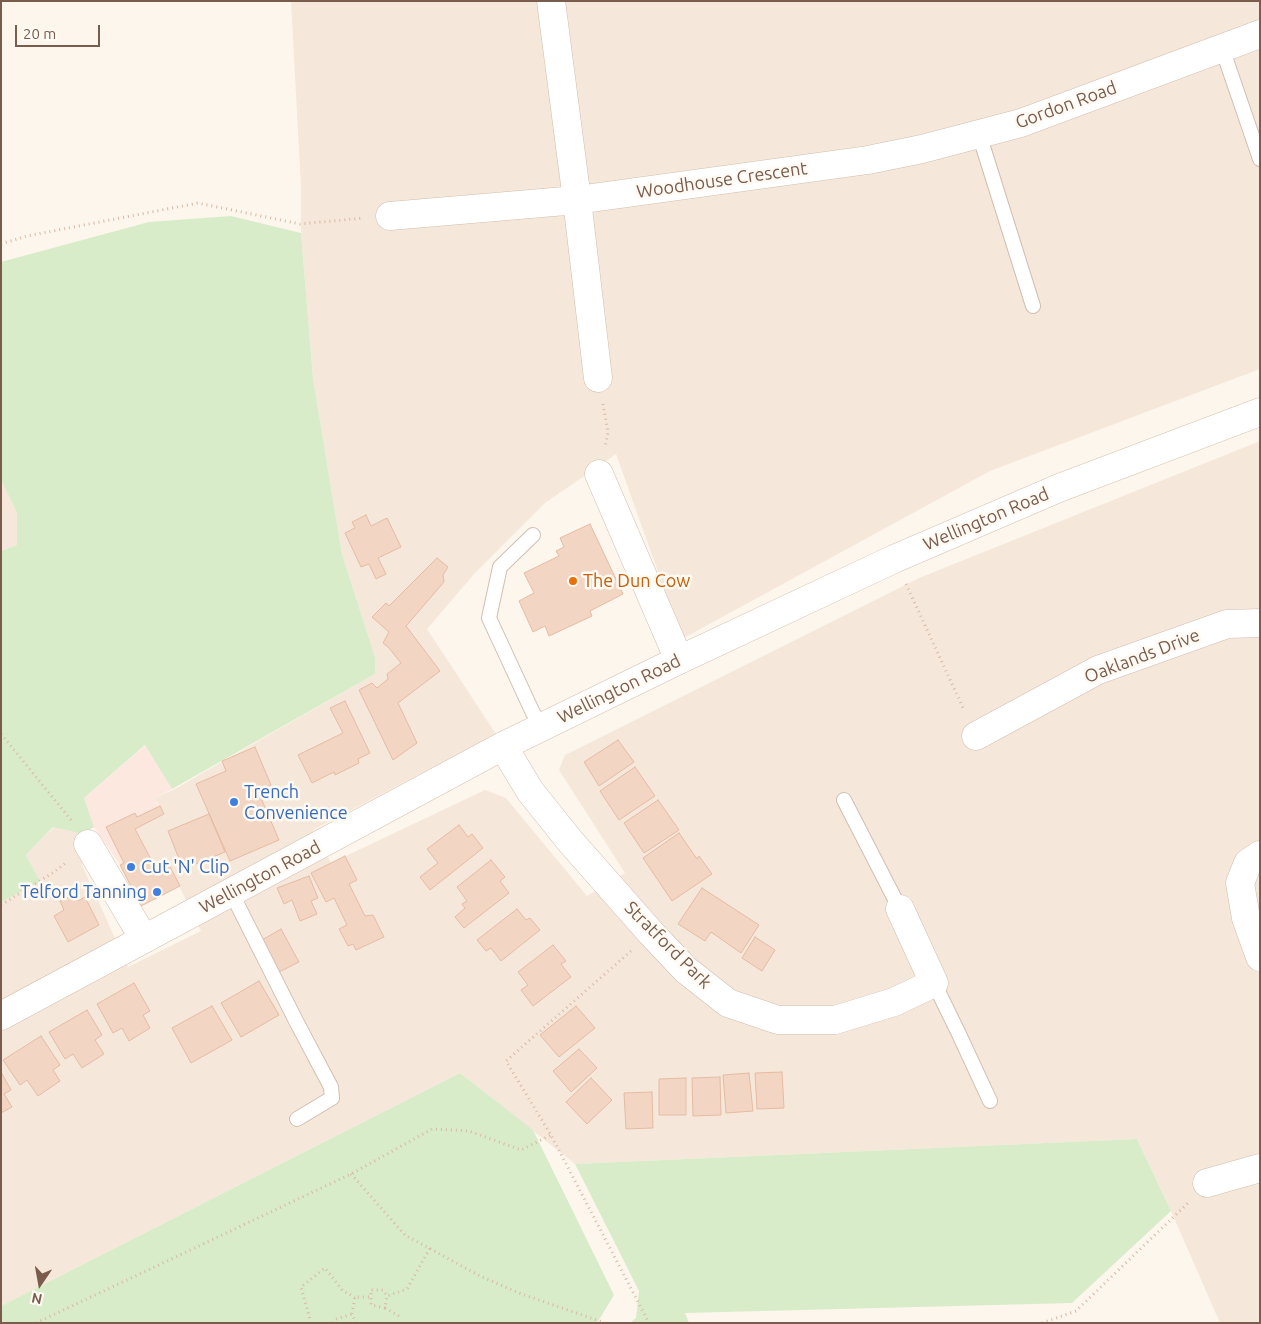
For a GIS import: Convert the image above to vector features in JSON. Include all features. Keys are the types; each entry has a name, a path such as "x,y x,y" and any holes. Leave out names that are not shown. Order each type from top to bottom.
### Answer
{"street":[{"path":"551,1 598,378"},
{"name":"Gordon Road","path":"868,160 922,149 1021,123 1260,34"},
{"name":"Woodhouse Crescent","path":"390,216 577,200 868,160"},
{"name":"Wellington Road","path":"1,1016 503,746 679,660 894,559 1059,488 1260,412"},
{"path":"599,474 679,660"},
{"name":"Oaklands Drive","path":"976,736 1098,670 1226,624 1260,623"},
{"name":"Stratford Park","path":"503,746 530,791 570,841 686,970 728,1003 778,1020 835,1020 894,1002 934,983"},
{"path":"88,844 144,940"},
{"path":"1260,855 1248,863 1240,883 1246,918 1260,957"},
{"path":"900,909 934,983"},
{"path":"1207,1183 1260,1168"}],"lane":[{"path":"1222,48 1260,159"},
{"path":"980,134 1033,306"},
{"path":"533,536 500,567 488,618 533,713 542,727"},
{"path":"844,800 900,909"},
{"path":"231,892 331,1087 332,1098 297,1119"},
{"path":"934,983 990,1101"}],"path":[{"path":"1,244 27,236 198,203 300,224 390,216"},
{"path":"598,378 608,432 599,474"},
{"path":"894,559 976,736"},
{"path":"1,734 84,834 88,844 54,872 1,905"},
{"path":"649,1323 551,1135 506,1061 651,933"},
{"path":"36,1323 351,1174 432,1129 470,1131 521,1150 551,1135"},
{"path":"351,1174 405,1235 480,1276 519,1293 604,1323"},
{"path":"1042,1323 1076,1311 1207,1183"},
{"path":"387,1296 407,1289 430,1248"},
{"path":"311,1323 302,1287 325,1268 343,1291 355,1297 371,1298"},
{"path":"385,1308 387,1296 383,1290 371,1290 371,1305 385,1308 399,1316"},
{"path":"355,1297 352,1314 356,1323"},
{"path":"333,1323 336,1319 352,1314"}],"shaded area":[{"path":"291,1 1260,1 1260,369 990,471 682,639 616,454 545,503 475,573 427,629 496,734 313,830 331,863 485,790 506,798 587,896 625,873 559,770 565,755 919,578 1260,441 1260,1323 1220,1323 1137,1139 575,1164 460,1073 1,1306 1,902 39,882 26,855 54,827 83,834 82,865 128,967 201,931 167,861 155,867 135,829 164,814 154,798 173,790 375,674 375,657 342,554 313,378 301,233 301,187"},
{"path":"1,480 17,513 17,545 1,551"},
{"path":"146,745 172,789 154,798 164,814 134,829 154,867 167,861 180,886 141,906 120,865 94,827 84,798"}],"green space":[{"path":"231,216 301,233 313,378 342,554 375,657 375,674 172,789 145,745 84,798 94,827 83,834 53,827 26,855 40,882 1,902 1,551 17,545 17,513 1,480 1,262 149,222"},
{"path":"460,1073 533,1130 614,1295 597,1323 1,1323 1,1306"},
{"path":"1137,1139 1171,1211 1072,1303 685,1313 689,1323 630,1323 636,1318 639,1291 575,1164"}],"building":[{"path":"366,515 371,526 387,518 401,547 378,558 386,574 376,579 369,564 361,567 345,533 355,528 352,522"},
{"name":"The Dun Cow","path":"590,524 623,594 590,611 592,616 549,636 545,626 533,632 519,601 534,593 524,573 559,556 556,551 564,547 560,538"},
{"path":"437,558 448,567 443,575 444,582 406,626 440,671 398,703 417,743 393,760 359,690 372,683 377,688 388,679 387,674 401,663 383,643 389,632 372,617 386,603 389,606"},
{"path":"345,701 370,753 358,759 359,763 335,775 334,772 312,783 298,755 343,733 330,708"},
{"path":"618,740 634,762 599,786 584,762"},
{"name":"Trench Convenience","path":"255,747 271,785 258,791 279,840 230,861 196,784 226,771 222,761"},
{"path":"635,767 655,796 619,820 600,791"},
{"path":"658,800 679,830 644,853 624,823"},
{"path":"160,806 164,814 135,829 155,867 167,861 180,886 141,906 120,865 124,863 106,827 135,813 137,817"},
{"path":"209,814 225,852 183,869 168,831"},
{"path":"459,825 468,837 472,834 483,848 430,890 420,877 438,863 427,849"},
{"path":"679,833 697,859 699,856 712,874 672,901 643,858"},
{"path":"345,856 357,880 349,884 365,916 373,915 384,937 356,950 353,944 348,946 339,929 347,925 334,898 326,902 311,873"},
{"path":"491,860 505,877 500,881 509,893 464,928 455,917 465,908 462,904 467,901 457,887"},
{"path":"309,876 318,898 311,901 317,914 300,921 292,900 284,904 277,888"},
{"path":"702,888 759,925 741,953 711,932 705,941 678,924"},
{"path":"74,894 78,901 85,897 99,925 68,942 54,916 64,910 60,901"},
{"path":"517,909 526,920 530,918 540,930 501,961 491,948 486,951 477,940"},
{"path":"281,929 299,962 279,972 262,940"},
{"path":"755,937 775,950 762,971 742,958"},
{"path":"553,945 566,961 561,964 571,977 533,1006 521,990 528,985 518,972"},
{"path":"259,981 279,1015 241,1037 221,1003"},
{"path":"134,983 150,1011 143,1015 150,1028 129,1041 122,1028 113,1033 97,1004"},
{"path":"212,1006 232,1040 191,1063 172,1028"},
{"path":"576,1006 595,1028 559,1057 540,1035"},
{"path":"87,1010 102,1035 95,1040 104,1054 82,1068 73,1054 65,1059 49,1032"},
{"path":"41,1036 60,1065 53,1070 60,1081 38,1096 27,1080 20,1085 3,1060"},
{"path":"579,1049 597,1068 571,1092 553,1071"},
{"path":"1,1072 11,1090 4,1094 12,1107 1,1113"},
{"path":"782,1072 784,1108 757,1109 755,1073"},
{"path":"749,1073 753,1111 726,1113 723,1075"},
{"path":"720,1077 721,1115 693,1116 692,1078"},
{"path":"591,1078 612,1100 587,1124 566,1102"},
{"path":"686,1078 686,1115 659,1115 659,1079"},
{"path":"652,1092 653,1128 626,1129 624,1093"}],"place":[{"name":"The Dun Cow","path":"573,581"},
{"name":"Trench Convenience","path":"234,802"},
{"name":"Cut 'N' Clip","path":"131,867"},
{"name":"Telford Tanning","path":"157,892"}]}
